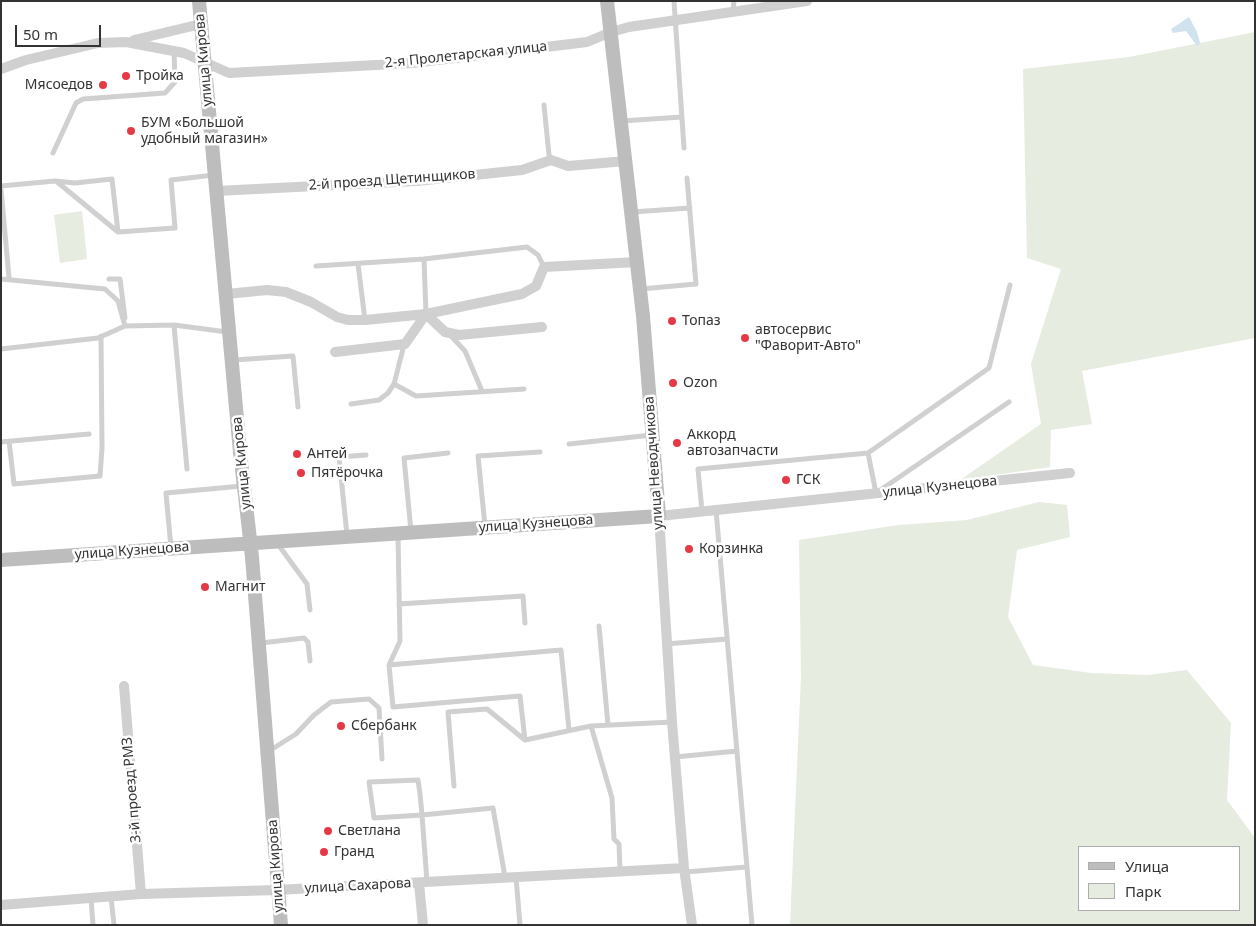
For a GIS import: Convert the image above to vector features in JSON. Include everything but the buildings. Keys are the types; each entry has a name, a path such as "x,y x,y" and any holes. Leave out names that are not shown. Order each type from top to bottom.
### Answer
{"main road":[{"name":"улица Кирова","path":"199,1 251,542 281,925"},
{"name":"улица Неводчикова","path":"607,1 640,289 659,516"},
{"name":"улица Кузнецова","path":"1,560 659,516"}],"street":[{"name":"2-я Пролетарская улица","path":"126,42 174,50 229,73 413,63 588,42 610,32 675,20 734,6 807,1"},
{"name":"2-я Пролетарская улица","path":"1,69 26,60 98,43 126,42 201,24"},
{"path":"552,160 568,166 626,161"},
{"name":"2-й проезд Щетинщиков","path":"216,191 417,181 522,170 552,160"},
{"path":"227,294 267,290 286,292 311,302 337,317 348,320 365,320 426,314 529,292 536,286 544,267 637,262"},
{"path":"426,314 445,332 466,335 542,326"},
{"path":"335,352 404,344 426,314"},
{"name":"улица Кузнецова","path":"659,516 1070,473"},
{"name":"улица Неводчикова","path":"659,516 672,722 684,870 692,925"},
{"name":"3-й проезд РМЗ","path":"124,686 141,894"},
{"name":"улица Сахарова","path":"1,905 141,894 277,890 620,870 684,870"},
{"path":"423,882 424,925"}],"lane":[{"path":"674,1 684,148"},
{"path":"53,153 76,103 83,99 165,93 175,82 174,50"},
{"path":"544,105 549,155 552,160"},
{"path":"621,121 682,117"},
{"path":"55,181 118,232 175,228 171,180 215,175"},
{"path":"640,289 696,284 687,178"},
{"path":"9,278 1,187 55,181 75,183 112,179 118,232"},
{"path":"632,212 690,208"},
{"path":"316,266 424,260 527,247 533,249 544,267"},
{"path":"424,260 426,314"},
{"path":"358,264 365,320"},
{"path":"1,279 9,278 105,289 118,302 125,326"},
{"path":"110,279 120,279 125,326"},
{"path":"702,511 698,469 868,453 988,368 1010,285"},
{"path":"174,325 187,469"},
{"path":"1,349 102,336 125,326 174,325 230,332"},
{"path":"445,332 465,351 482,392"},
{"path":"9,441 14,484 100,476 102,448 102,336"},
{"path":"351,404 379,400 388,393 394,384 404,344"},
{"path":"233,360 293,356 298,407"},
{"path":"394,384 416,396 524,389"},
{"path":"868,453 876,493 1009,402"},
{"path":"1,442 89,434"},
{"path":"569,444 653,435"},
{"path":"486,527 478,456 540,452"},
{"path":"448,453 404,458 404,532 399,604 400,641 389,665 393,707 520,696 525,740"},
{"path":"347,536 339,457 366,455"},
{"path":"171,548 166,493 245,486"},
{"path":"716,510 752,925"},
{"path":"276,541 307,584 310,610"},
{"path":"399,604 523,596 525,623"},
{"path":"599,626 608,725"},
{"path":"258,643 304,638 308,642 310,661"},
{"path":"666,644 727,639"},
{"path":"389,665 561,650 570,730"},
{"path":"268,752 296,734 314,715 331,702 369,699 379,708 382,759"},
{"path":"454,786 448,712 487,709 525,740"},
{"path":"525,740 591,726 672,722"},
{"path":"591,726 612,798 614,839 619,844 620,870"},
{"path":"675,757 737,751"},
{"path":"423,882 422,815 418,780 369,782 374,818 422,815 493,808 505,877"},
{"path":"684,870 747,867"},
{"path":"516,877 520,925"},
{"path":"111,896 114,925"},
{"path":"91,898 93,925"}],"green space":[{"path":"1255,32 1255,338 1082,371 1092,424 1051,430 1050,467 960,480 1041,424 1031,364 1061,269 1027,258 1023,69 1129,57"},
{"path":"82,211 87,259 60,263 54,215"},
{"path":"1039,502 1067,505 1070,537 1017,550 1008,617 1033,665 1091,673 1148,675 1187,670 1231,723 1227,800 1255,838 1255,925 790,925 801,676 799,540 899,525 967,520"}],"water":[{"path":"1189,17 1197,32 1200,43 1197,46 1186,31 1173,33 1171,29"}],"place":[{"name":"Тройка","path":"126,76"},
{"name":"Мясоедов","path":"103,85"},
{"name":"БУМ «Большой удобный магазин»","path":"131,131"},
{"name":"Топаз","path":"672,321"},
{"name":"автосервис \"Фаворит-Авто\"","path":"745,338"},
{"name":"Ozon","path":"673,383"},
{"name":"Аккорд автозапчасти","path":"677,443"},
{"name":"Антей","path":"297,454"},
{"name":"Пятёрочка","path":"301,473"},
{"name":"ГСК","path":"786,480"},
{"name":"Корзинка","path":"689,549"},
{"name":"Магнит","path":"205,587"},
{"name":"Сбербанк","path":"341,726"},
{"name":"Светлана","path":"328,831"},
{"name":"Гранд","path":"324,852"}]}
